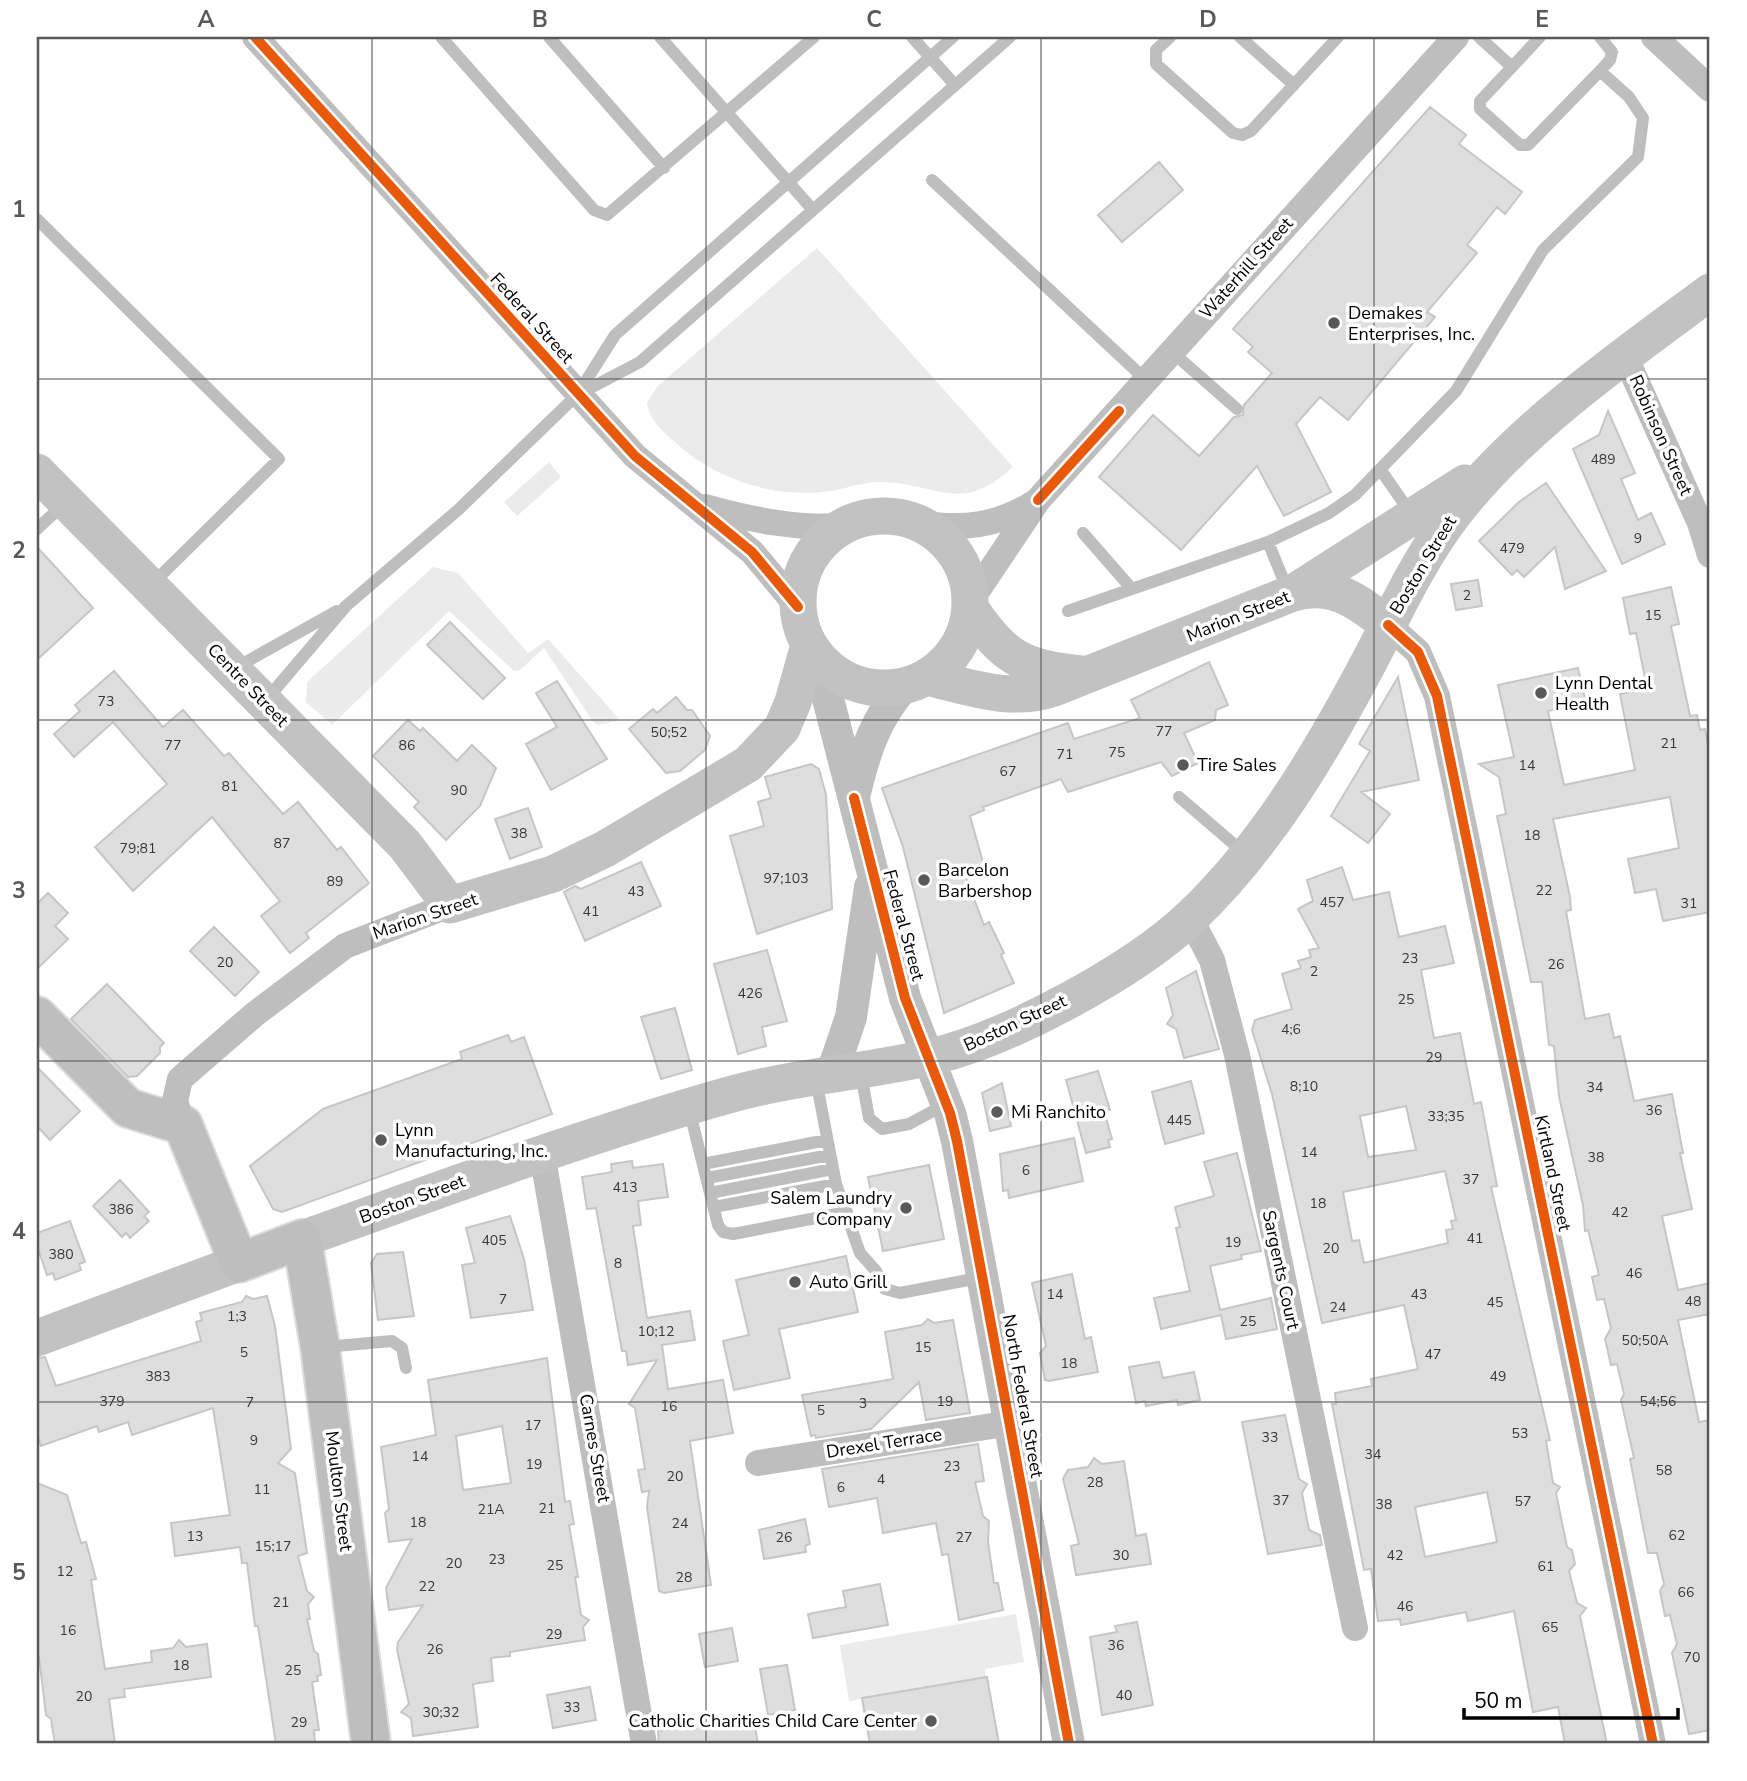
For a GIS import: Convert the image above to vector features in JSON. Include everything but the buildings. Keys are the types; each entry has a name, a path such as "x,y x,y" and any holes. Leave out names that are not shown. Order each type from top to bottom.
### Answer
{"main road":[{"name":"Boston Street","path":"37,1338 542,1153 689,1107 836,1072 929,1058 998,1035 1056,1006 1154,947 1190,918 1246,855 1293,793 1345,706 1440,531 1476,486 1507,455 1625,356 1710,292"},
{"path":"1290,594 1507,455"},
{"name":"Centre Street","path":"37,472 411,852 450,905"},
{"path":"882,516 920,523 944,539 956,554 968,580 970,604 960,643 946,662 915,681 863,685 837,674 813,650 798,607 799,590 809,559 831,534 844,526 882,516"},
{"name":"Marion Street","path":"915,681 1021,695 1045,691 1082,674 1290,594 1314,588 1332,590 1357,601 1388,625"},
{"name":"Marion Street","path":"970,604 997,644 1023,663 1047,670 1082,674"},
{"name":"Marion Street","path":"450,905 553,874 597,854 748,764 782,728 813,650"},
{"path":"37,1016 128,1108 183,1125"},
{"name":"Marion Street","path":"183,1125 239,1264"},
{"name":"Moulton Street","path":"302,1239 320,1347 371,1744"}],"street":[{"name":"Federal Street","path":"255,37 577,395 645,465 694,503 764,564 798,607"},
{"path":"1654,37 1710,89"},
{"name":"Waterhill Street","path":"970,604 1038,500 1453,38"},
{"name":"Robinson Street","path":"1625,356 1681,479 1710,555"},
{"name":"Waterhill Street","path":"920,523 957,527 994,523 1038,500"},
{"name":"Federal Street","path":"694,503 776,523 844,526"},
{"name":"Kirtland Street","path":"1388,625 1418,652 1437,696 1653,1744"},
{"name":"Federal Street","path":"813,650 855,798 872,875 905,998 929,1058"},
{"name":"Federal Street","path":"855,798 871,734 886,706 915,681"},
{"name":"Federal Street","path":"836,1072 851,1017 872,875"},
{"name":"Marion Street","path":"183,1125 175,1101 180,1079 254,1014 345,946 450,905"},
{"name":"Sargents Court","path":"1190,918 1212,960 1237,1055 1355,1628"},
{"name":"North Federal Street","path":"929,1058 957,1141 1069,1744"},
{"name":"Carnes Street","path":"542,1153 644,1744"},
{"name":"Drexel Terrace","path":"758,1463 1010,1423"}],"lane":[{"path":"441,37 596,212 604,215 612,213 664,169 807,39"},
{"path":"549,37 664,169"},
{"path":"660,37 813,210"},
{"path":"912,37 955,85"},
{"path":"264,702 346,606 458,510 577,395 615,335 953,37"},
{"path":"577,395 640,362 1010,37"},
{"path":"1170,37 1156,50 1156,64 1236,134 1245,135 1338,37"},
{"path":"1240,37 1294,85"},
{"path":"1479,37 1512,67"},
{"path":"1540,37 1480,101 1480,109 1520,145 1528,145 1610,60 1612,52 1600,37"},
{"path":"1068,611 1268,542 1342,504 1380,469 1456,391 1543,250 1638,157 1643,118 1629,97 1600,71"},
{"path":"932,180 1146,380"},
{"path":"37,219 279,459 151,585"},
{"path":"1171,351 1237,409"},
{"path":"1380,469 1414,517"},
{"path":"37,529 67,502"},
{"path":"1083,533 1132,589"},
{"path":"1268,542 1290,594"},
{"path":"232,670 346,606"},
{"path":"1179,797 1246,855"},
{"path":"836,1072 875,1126 885,1129 909,1124 946,1104"},
{"path":"836,1072 827,1140 836,1184 860,1252 890,1293 984,1277"},
{"path":"689,1107 719,1228 731,1234 847,1212"},
{"path":"703,1164 827,1140"},
{"path":"707,1178 830,1154"},
{"path":"710,1193 833,1169"},
{"path":"714,1207 836,1184"},
{"path":"320,1347 392,1341 402,1349 406,1368"}],"shaded area":[{"path":"817,248 1013,467 995,482 964,493 883,482 810,493 769,489 729,477 711,468 693,457 658,426 647,402 658,386"},
{"path":"549,462 561,477 517,516 504,502"},
{"path":"433,567 458,573 528,653 548,639 620,720 598,725 594,723 544,648 520,670 514,671 449,611 332,725 306,702 307,682"},
{"path":"1016,1614 1024,1662 985,1669 986,1677 849,1701 840,1645"}],"cycle path":[{"path":"255,37 635,456 752,552 798,607"},
{"path":"1038,500 1119,411"},
{"path":"1388,625 1418,652 1437,696 1653,1744"},
{"path":"854,798 905,998 950,1113 957,1141 1069,1744"}],"place":[{"name":"Demakes Enterprises, Inc.","path":"1334,323"},
{"name":"Lynn Dental Health","path":"1541,693"},
{"name":"Tire Sales","path":"1183,765"},
{"name":"Barcelon Barbershop","path":"924,880"},
{"name":"Mi Ranchito","path":"997,1112"},
{"name":"Lynn Manufacturing, Inc.","path":"381,1140"},
{"name":"Salem Laundry Company","path":"906,1208"},
{"name":"Auto Grill","path":"795,1282"},
{"name":"Catholic Charities Child Care Center","path":"931,1721"}]}
